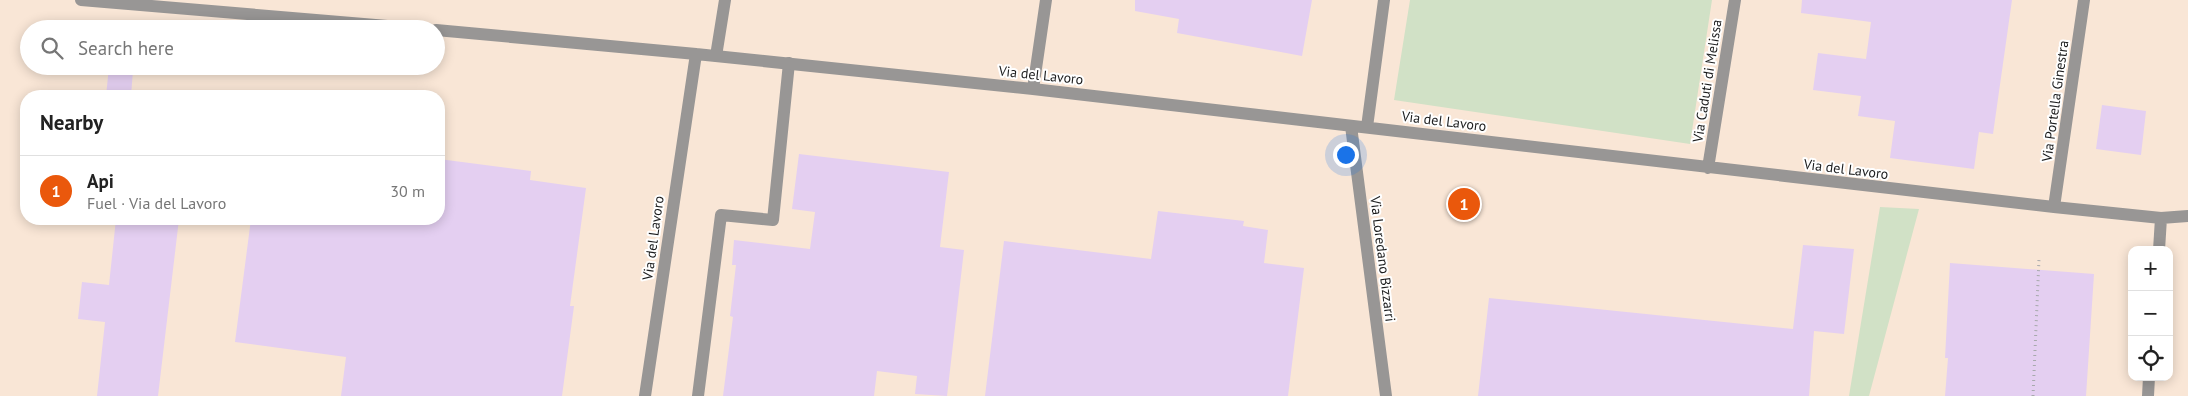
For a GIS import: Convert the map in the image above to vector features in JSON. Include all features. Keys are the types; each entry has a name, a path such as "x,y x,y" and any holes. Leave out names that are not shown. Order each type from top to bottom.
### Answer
{"street":[{"path":"82,0 238,6 351,20"},
{"path":"716,56 725,0"},
{"path":"1033,89 1046,0"},
{"path":"1368,127 1384,0"},
{"name":"Via Caduti di Melissa","path":"1708,168 1735,0"},
{"name":"Via Portella Ginestra","path":"2054,207 2084,0"},
{"name":"Via del Lavoro","path":"445,31 789,63 1033,89 2054,207 2161,218 2188,216"},
{"name":"Via del Lavoro","path":"645,395 696,54"},
{"path":"698,396 721,215 773,220 789,63"},
{"name":"Via Loredano Bizzarri","path":"1351,126 1386,396"},
{"path":"2159,246 2161,218"},
{"path":"2148,396 2149,381"}],"path":[{"path":"2034,396 2039,259"}],"shaded area":[{"path":"0,0 2188,0 2188,396 0,396"}],"green space":[{"path":"1410,0 1712,0 1690,144 1394,100"},
{"path":"1880,207 1919,209 1869,396 1849,396"}],"building":[{"path":"1135,0 1312,0 1302,56 1177,33 1179,19 1135,11"},
{"path":"1802,0 2012,0 1993,134 1979,132 1974,169 1890,158 1895,121 1858,116 1861,96 1813,90 1818,53 1866,59 1871,22 1801,13"},
{"path":"108,75 133,75 131,90 107,90"},
{"path":"2102,105 2146,111 2141,155 2096,149"},
{"path":"799,154 949,172 940,247 964,250 947,396 915,394 917,376 877,371 874,396 723,396 733,317 730,316 736,265 732,265 734,240 810,249 815,212 792,209"},
{"path":"445,160 531,171 530,180 586,188 570,306 574,306 562,396 341,396 346,357 235,342 250,225 445,225"},
{"path":"1158,211 1244,221 1243,226 1268,230 1264,263 1304,268 1288,396 985,396 1004,241 1151,259"},
{"path":"115,225 178,225 158,396 97,396 105,322 78,319 82,282 109,285"},
{"path":"1803,245 1854,249 1844,334 1814,331 1809,396 1478,396 1489,298 1793,329"},
{"path":"1950,263 2094,274 2086,396 1945,396 1948,358 1945,358"}],"place":[{"name":"Api","path":"1464,204"}]}
